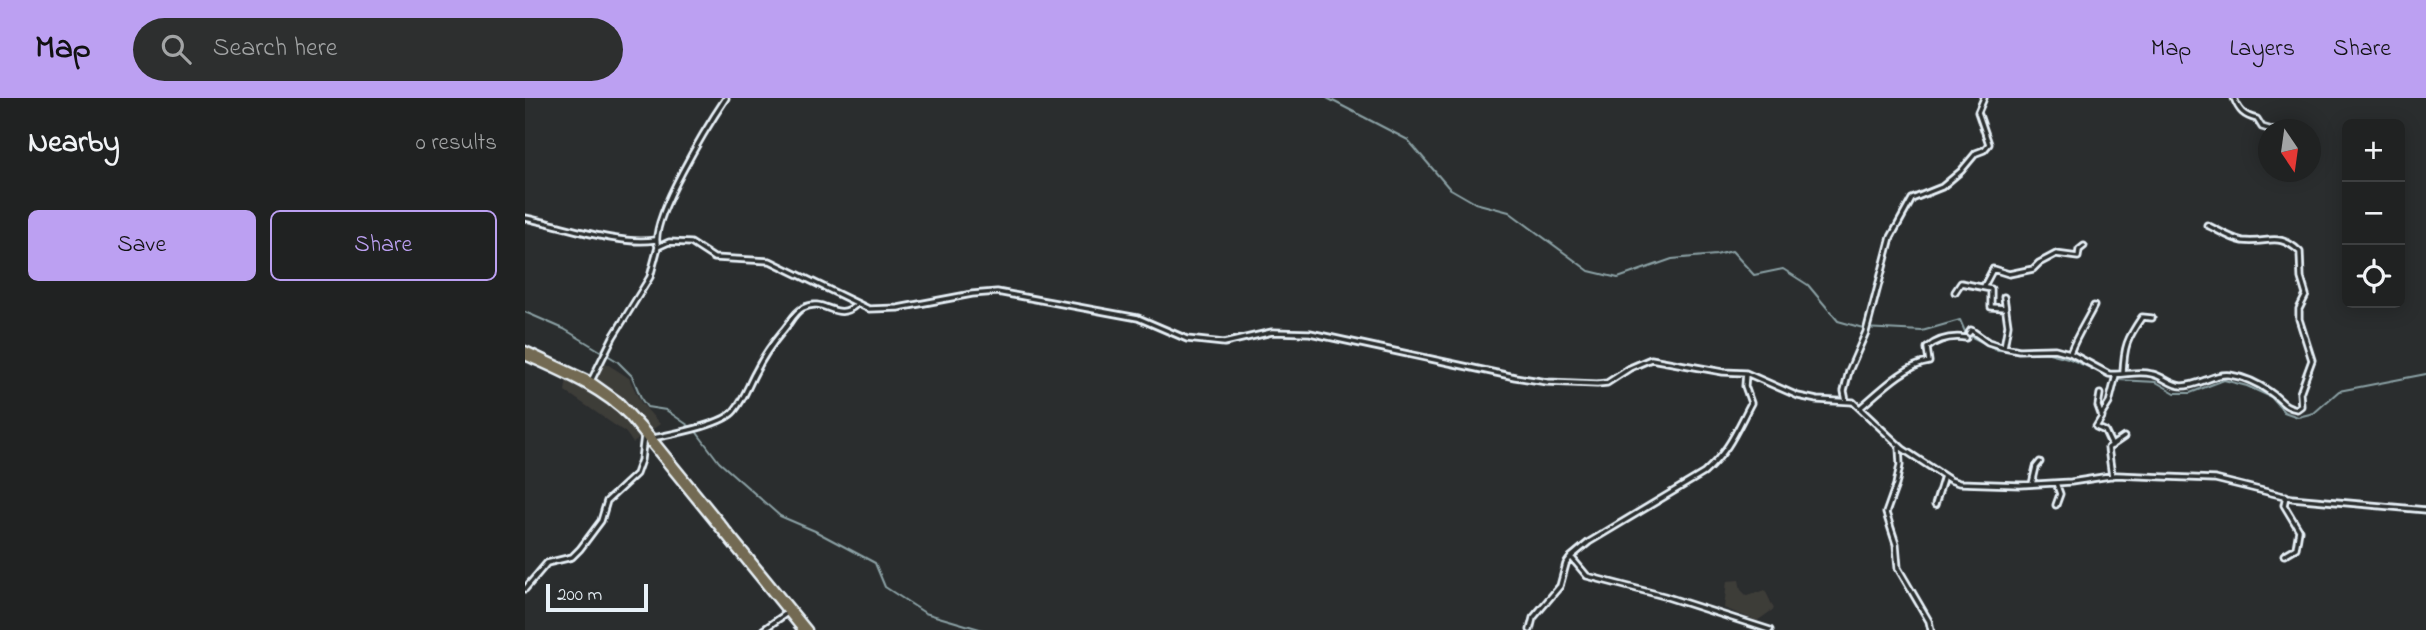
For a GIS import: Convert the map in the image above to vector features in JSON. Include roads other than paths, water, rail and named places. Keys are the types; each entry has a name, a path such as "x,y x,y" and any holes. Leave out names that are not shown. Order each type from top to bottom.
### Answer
{"main road":[{"path":"525,350 590,383 616,404 648,436 808,630"},
{"path":"525,356 590,383"},
{"path":"790,611 801,630"}],"street":[{"path":"590,383 605,352 650,277 658,247 655,240 670,197 696,146 726,98"},
{"path":"1846,401 1844,391 1849,371 1868,323 1891,237 1912,199 1942,187 1961,171 1976,153 1989,144 1978,112 1984,98"},
{"path":"2234,98 2239,110 2258,120"},
{"path":"525,218 604,236 642,242 655,240"},
{"path":"2112,446 2105,431 2096,427 2109,403 2115,378 2123,373 2154,374 2177,386 2229,375 2261,386 2274,394 2283,405 2297,409 2301,406 2300,393 2312,360 2299,319 2299,309 2306,295 2301,278 2300,252 2290,242 2277,238 2257,242 2240,241 2207,225"},
{"path":"658,247 669,242 691,243 714,258 770,261 869,309 881,310 997,292 1138,318 1187,339 1224,343 1272,332 1310,333 1546,382 1583,385 1607,383 1630,368 1651,359 1723,372 1746,373 1798,396 1853,402 1898,445 1959,483 2056,483 2112,476 2215,479 2286,496 2426,510"},
{"path":"1984,286 1993,269 2009,274 2033,270 2056,254 2078,257 2079,250 2084,246"},
{"path":"1955,292 1961,283 1984,286 1991,289 1991,307 2005,308"},
{"path":"2004,297 2008,325 2004,347"},
{"path":"525,589 547,563 572,557 580,549 601,521 607,501 636,474 648,436 695,430 732,414 761,363 795,315 803,308 819,304 840,313 857,304"},
{"path":"2070,353 2094,306"},
{"path":"2123,373 2124,348 2132,331 2142,317 2152,318"},
{"path":"1969,332 1971,330 1987,342 2004,347 2019,350 2055,349 2070,353 2115,378"},
{"path":"1860,408 1917,363 1929,362 1927,348 1930,345 1949,337 1966,338"},
{"path":"1530,630 1533,618 1560,586 1570,557 1589,542 1704,473 1733,442 1751,403 1745,386 1746,373"},
{"path":"2100,394 2098,406 2102,414"},
{"path":"2112,476 2108,448 2124,437"},
{"path":"1898,445 1898,475 1886,513 1896,544 1898,568 1929,621 1930,630"},
{"path":"2032,484 2040,462"},
{"path":"1935,505 1944,476"},
{"path":"2056,483 2060,494 2056,505"},
{"path":"2284,555 2296,548 2299,530 2284,505 2286,496"},
{"path":"1570,557 1587,576 1688,603 1770,630"},
{"path":"763,630 790,611"}],"waterway":[{"path":"1327,98 1408,140 1449,188 1475,203 1509,212 1589,271 1618,278 1672,259 1732,251 1754,275 1783,269 1808,285 1838,321 1863,328 1922,331 1960,320 1966,334 1998,350 2049,353 2068,358 2118,380 2156,382 2175,393 2190,393 2224,380 2247,386 2271,397 2284,412 2298,417 2314,413 2339,391 2426,374"},
{"path":"525,312 564,329 617,361 632,376 647,407 666,410 695,430 719,462 780,516 875,563 885,587 925,613 983,630"}]}
